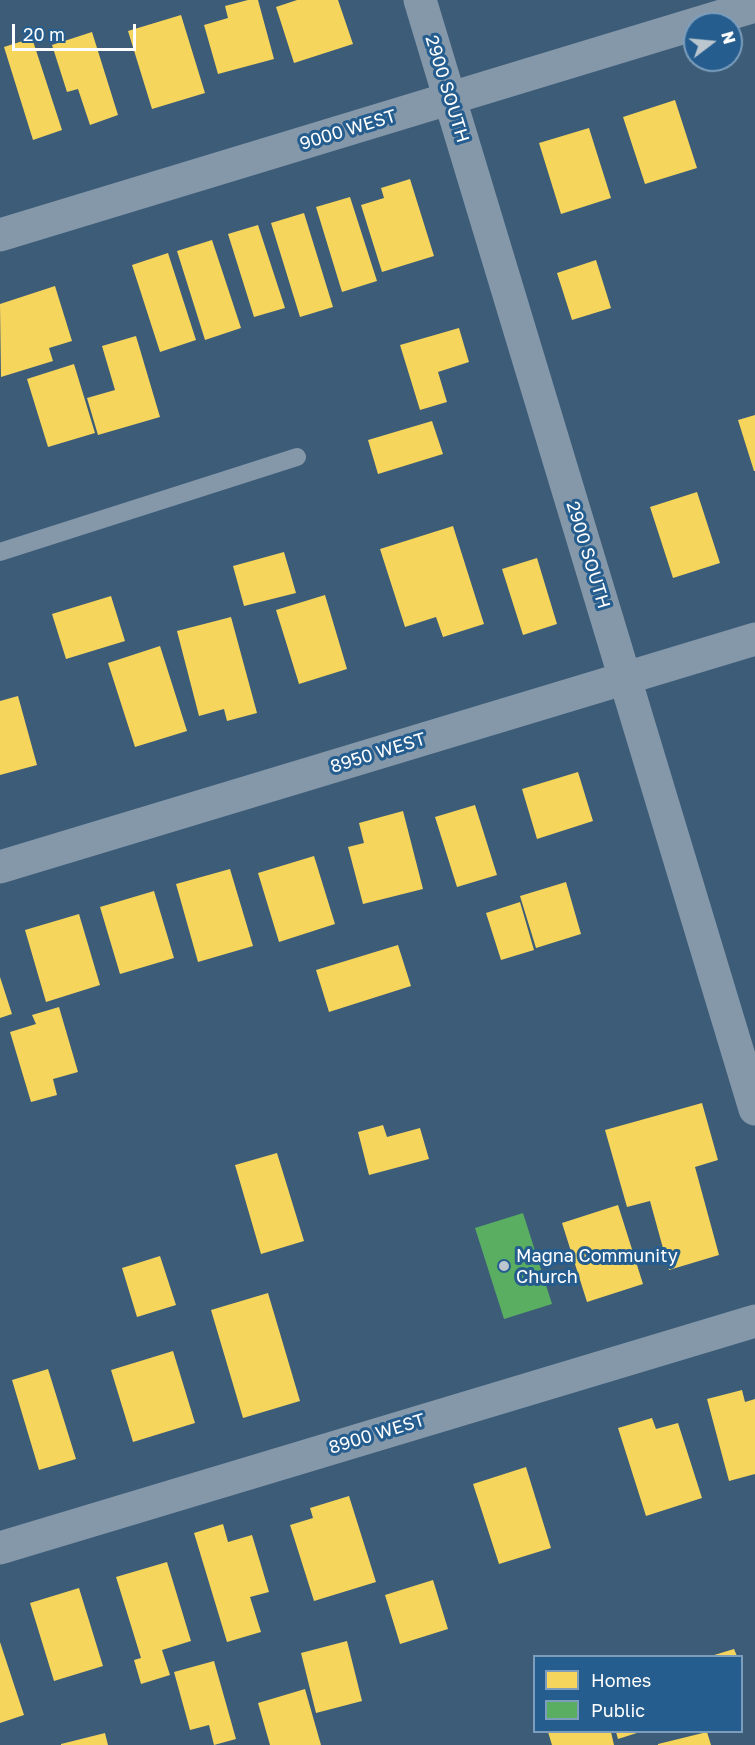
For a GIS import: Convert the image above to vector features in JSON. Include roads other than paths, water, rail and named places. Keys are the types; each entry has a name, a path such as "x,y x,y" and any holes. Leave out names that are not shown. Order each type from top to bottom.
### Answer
{"street":[{"name":"2900 SOUTH","path":"420,0 755,1109"},
{"name":"9000 WEST","path":"735,12 755,6"},
{"name":"9000 WEST","path":"0,236 683,28"},
{"name":"8950 WEST","path":"0,867 755,639"},
{"name":"8900 WEST","path":"0,1548 755,1321"}],"lane":[{"path":"0,552 297,457"}],"place":[{"name":"Magna Community Church","path":"504,1266"}]}
